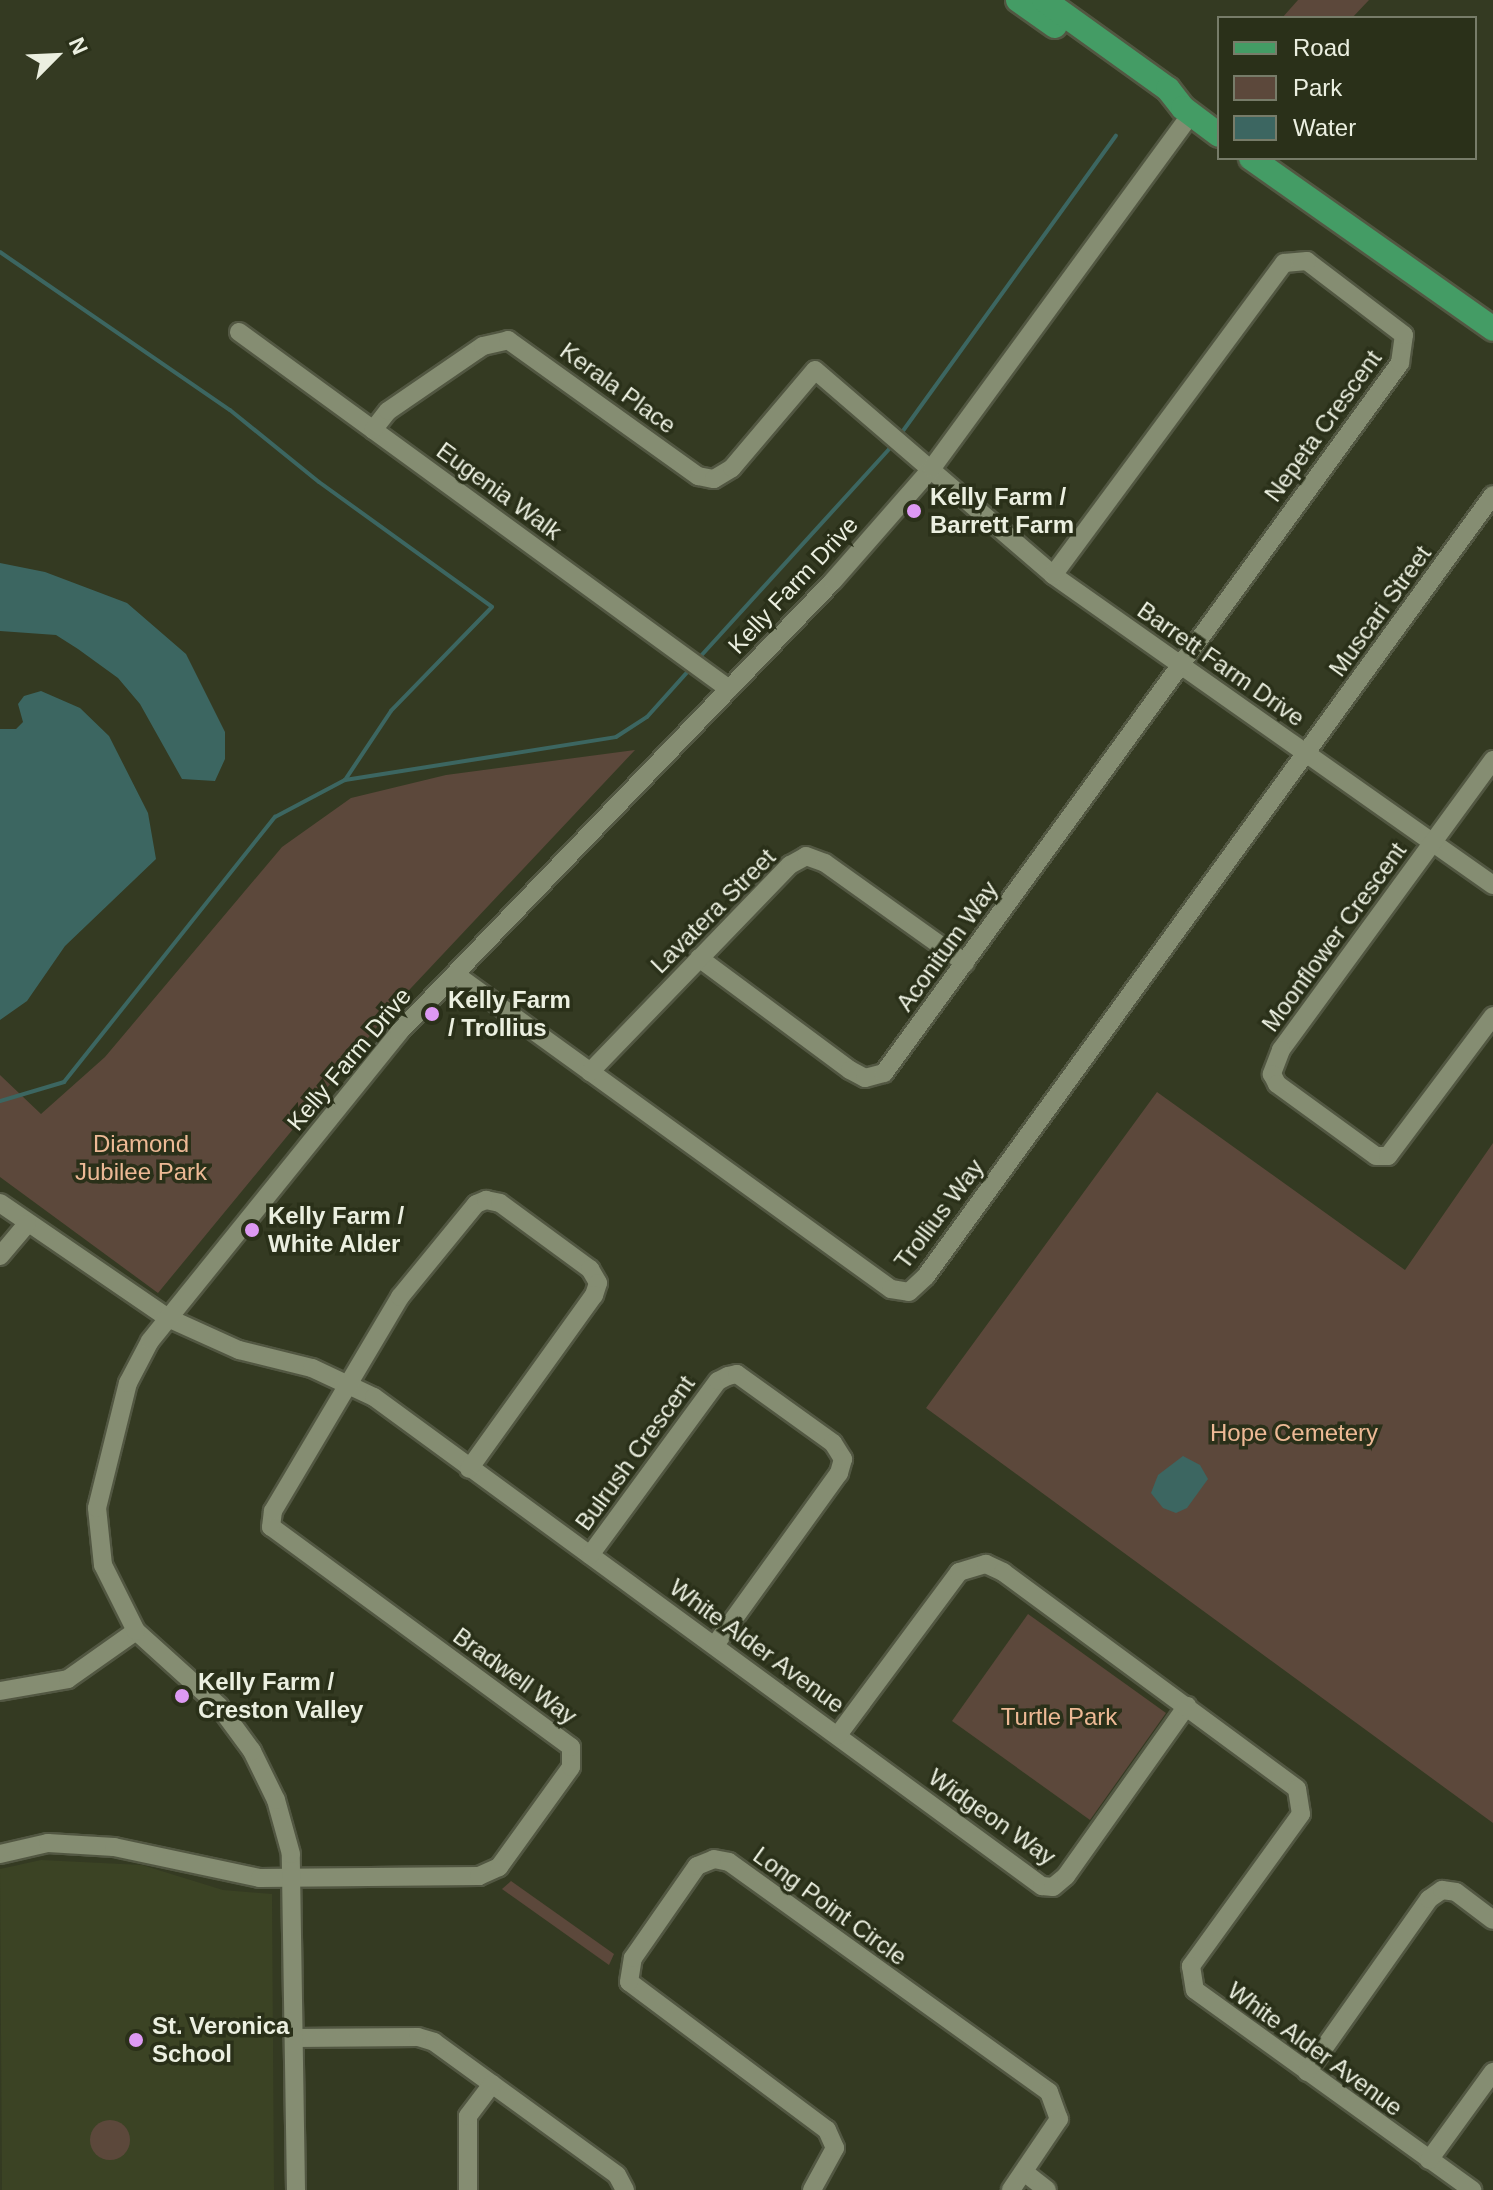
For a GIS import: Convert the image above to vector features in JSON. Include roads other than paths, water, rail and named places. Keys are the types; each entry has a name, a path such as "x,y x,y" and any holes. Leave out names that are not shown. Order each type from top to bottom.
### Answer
{"main road":[{"path":"1018,0 1152,95 1187,111 1217,134"},
{"path":"1044,0 1168,89 1187,111"},
{"path":"1254,160 1385,256 1493,329"},
{"path":"1385,256 1493,344"}],"street":[{"name":"Kelly Farm Drive","path":"296,2190 294,1877 276,1800 252,1751 219,1706 136,1631 103,1565 97,1508 128,1383 168,1318 399,1032 729,689 932,468 1187,111"},
{"name":"Nepeta Crescent","path":"1053,575 1280,266 1297,259 1307,261 1398,326 1407,341 1405,354 1180,665"},
{"name":"Eugenia Walk","path":"239,332 729,689"},
{"name":"Kerala Place","path":"373,430 388,411 483,346 508,340 698,476 714,479 732,468 815,370"},
{"name":"Barrett Farm Drive","path":"815,370 1053,575 1493,885"},
{"name":"Muscari Street","path":"1307,754 1493,495"},
{"name":"Aconitum Way","path":"699,958 865,1078 884,1073 1180,665"},
{"name":"Trollius Way","path":"455,974 891,1289 909,1292 926,1276 1307,754"},
{"path":"1433,843 1493,760"},
{"name":"Moonflower Crescent","path":"1433,843 1281,1050 1272,1074 1277,1084 1376,1156 1388,1156 1493,1016"},
{"name":"Lavatera Street","path":"590,1072 790,865 806,856 825,863 965,963"},
{"name":"White Alder Avenue","path":"0,1203 168,1318 239,1350 348,1384 838,1735 947,1587 971,1565 1003,1572 1287,1777 1303,1802 1293,1828 1191,1966 1191,1978 1204,1998 1472,2190"},
{"path":"348,1384 400,1297 476,1204 500,1203 590,1269 598,1283 594,1295 469,1469"},
{"path":"0,1256 27,1224"},
{"name":"Bulrush Crescent","path":"590,1555 718,1381 728,1376 737,1374 833,1443 843,1459 839,1473 714,1646"},
{"name":"Bradwell Way","path":"0,1854 48,1843 114,1847 218,1871 294,1877 491,1874 573,1758 567,1742 271,1527 273,1511 348,1384"},
{"path":"0,1691 53,1686 68,1679 136,1631"},
{"name":"Widgeon Way","path":"838,1735 1033,1882 1053,1887 1066,1876 1187,1706"},
{"name":"Long Point Circle","path":"812,2190 835,2148 827,2130 629,1982 633,1958 697,1866 714,1859 729,1862 1049,2092 1059,2119 1011,2190"},
{"path":"1307,2072 1429,1899 1442,1890 1456,1892 1493,1920"},
{"path":"294,2038 418,2037 434,2042 617,2175 625,2190"},
{"path":"1429,2160 1493,2072"},
{"path":"468,2190 468,2116 492,2084"},
{"path":"1024,2172 1047,2190"}],"water":[{"path":"0,563 45,572 127,603 186,654 225,732 225,759 215,781 182,779 140,704 118,678 78,649 56,635 0,631"},
{"path":"41,691 80,708 109,736 148,813 156,859 65,946 27,1001 0,1020 0,729 16,729 23,722 18,704 24,696"},
{"path":"1183,1456 1200,1465 1208,1479 1187,1508 1176,1513 1163,1508 1151,1493 1158,1475"}],"waterway":[{"path":"900,435 1116,136"},
{"path":"0,252 230,410 319,482 492,607 391,711 345,780"},
{"path":"699,658 892,446"},
{"path":"0,1101 64,1082 275,817 345,780 616,737 647,717 691,668"}],"place":[{"name":"Kelly Farm / Barrett Farm","path":"914,511"},
{"name":"Kelly Farm / Trollius","path":"432,1014"},
{"name":"Kelly Farm / White Alder","path":"252,1230"},
{"name":"Kelly Farm / Creston Valley","path":"182,1696"},
{"name":"St. Veronica School","path":"136,2040"}],"park label":[{"name":"Diamond Jubilee Park","path":"141,1158"},
{"name":"Hope Cemetery","path":"1294,1433"},
{"name":"Turtle Park","path":"1059,1717"}]}
